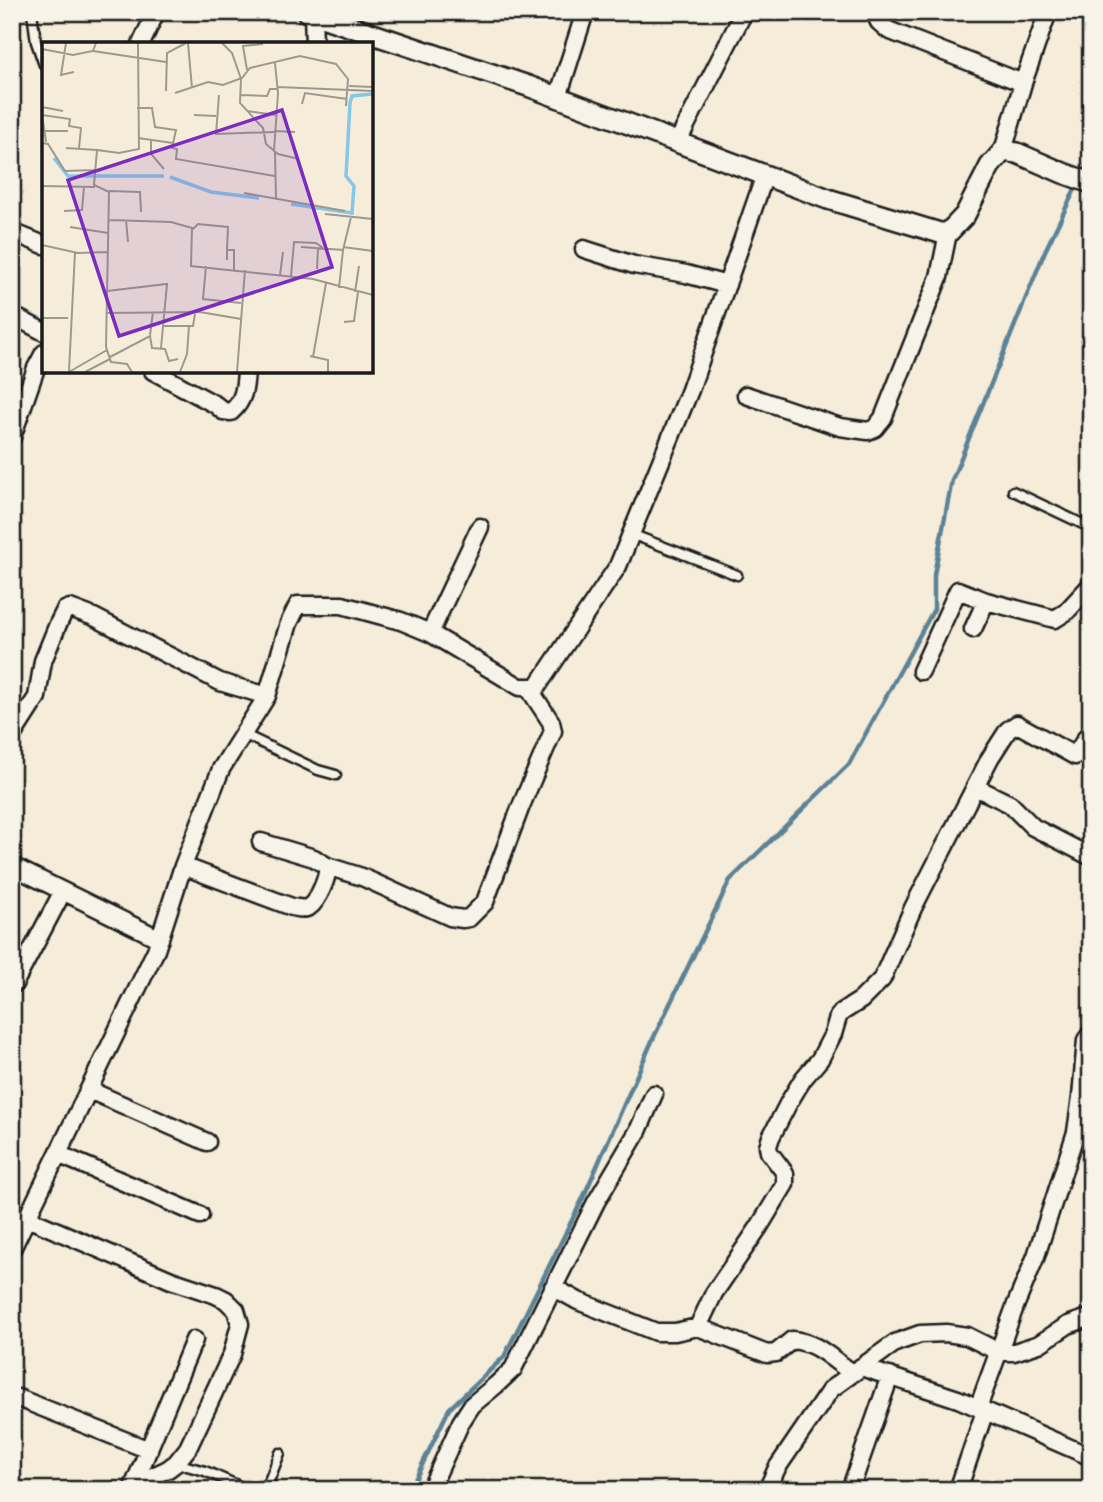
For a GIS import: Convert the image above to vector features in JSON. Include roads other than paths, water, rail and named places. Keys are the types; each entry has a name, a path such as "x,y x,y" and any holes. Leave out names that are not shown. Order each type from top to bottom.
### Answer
{"street":[{"path":"142,42 156,12"},
{"path":"558,97 585,12"},
{"path":"678,141 744,12"},
{"path":"874,12 879,22 888,30 1023,83"},
{"path":"746,395 840,427 868,431 875,428 883,418 939,277 948,233 965,215 990,166 1003,152 1048,12"},
{"path":"314,42 312,13 558,97 828,199 940,233 948,233"},
{"path":"1003,152 1017,153 1091,183"},
{"path":"12,1249 156,950 221,769 267,696 289,623 298,605 342,605 401,621 430,634 520,687 537,687 618,566 690,390 765,175"},
{"path":"12,232 42,244"},
{"path":"584,249 634,265 686,274 727,285"},
{"path":"12,315 42,331"},
{"path":"12,437 42,357"},
{"path":"157,373 223,411 231,412 238,405 245,389 246,373"},
{"path":"430,634 480,527"},
{"path":"921,671 958,590 986,601 1055,619 1066,612 1091,584"},
{"path":"974,629 986,601"},
{"path":"12,736 37,697 43,661 65,610 70,608 94,617 220,682 267,696"},
{"path":"261,842 362,877 450,917 469,918 485,902 553,731 551,722 528,687"},
{"path":"698,1327 714,1293 785,1184 785,1173 769,1152 768,1146 783,1113 803,1079 820,1059 833,1034 838,1017 861,1000 882,979 913,908 990,758 1008,730 1017,724 1075,756 1091,730"},
{"path":"975,787 1010,804 1033,827 1091,857"},
{"path":"12,866 160,939"},
{"path":"184,866 303,909 310,907 316,898 328,874 327,866"},
{"path":"14,984 63,891"},
{"path":"958,1490 999,1352 1036,1256 1076,1132 1082,1097 1086,1040 1091,1033"},
{"path":"89,1090 207,1142"},
{"path":"429,1490 461,1422 472,1405 513,1369 596,1202 638,1131 654,1094"},
{"path":"58,1154 200,1216"},
{"path":"27,1218 171,1280 216,1295 236,1310 240,1324 232,1354 188,1448 169,1469 133,1488"},
{"path":"553,1287 578,1301 656,1332 675,1332 698,1327 767,1354 776,1353 792,1340 800,1341 819,1348 857,1370 890,1376 958,1399 1088,1449"},
{"path":"767,1490 777,1468 831,1390 895,1343 920,1334 946,1333 967,1336 999,1352 1014,1352 1039,1344 1068,1325 1091,1317"},
{"path":"133,1488 194,1340"},
{"path":"850,1490 890,1376"},
{"path":"18,1398 149,1450"}],"lane":[{"path":"32,12 36,42 42,59"},
{"path":"1013,491 1091,528"},
{"path":"631,534 737,575"},
{"path":"243,734 318,770 336,775"},
{"path":"176,1463 205,1471 246,1489 257,1490 269,1481 280,1452"}],"waterway":[{"path":"1082,175 1091,157"},
{"path":"410,1490 449,1409 504,1357 583,1198 652,1041 730,880 849,764 934,609 934,575 952,480 1045,251 1078,183"}]}
